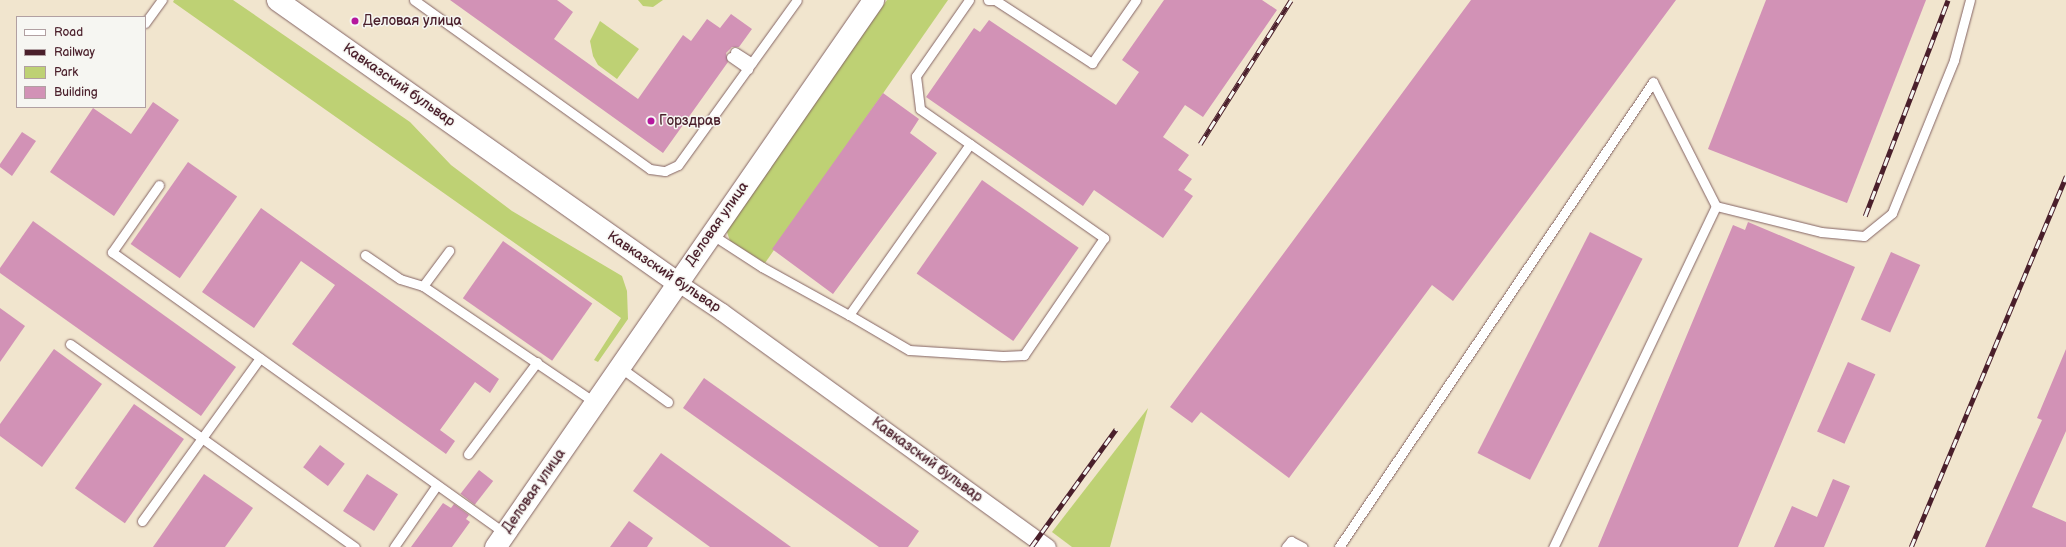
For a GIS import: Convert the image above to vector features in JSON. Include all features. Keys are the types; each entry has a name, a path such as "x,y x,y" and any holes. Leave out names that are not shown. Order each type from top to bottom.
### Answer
{"street":[{"name":"Кавказский бульвар","path":"277,0 677,282 722,312 1047,547"},
{"name":"Деловая улица","path":"500,540 621,368 710,233 873,0"}],"lane":[{"path":"146,22 162,0"},
{"path":"414,0 650,169 665,171 678,165 797,0"},
{"path":"710,233 762,267 909,350 1003,356 1024,355 1104,238 920,109 916,76 969,0"},
{"path":"988,0 996,0 1092,63 1136,0"},
{"path":"1339,547 1653,82 1716,206 1821,232 1864,236 1892,214 1954,60 1970,0"},
{"path":"733,54 750,66"},
{"path":"849,315 970,144"},
{"path":"159,185 112,252 437,485 500,540"},
{"path":"1553,547 1716,206"},
{"path":"423,286 449,251"},
{"path":"365,256 400,279 423,286 596,403"},
{"path":"70,344 356,547"},
{"path":"142,522 260,358"},
{"path":"468,454 537,362"},
{"path":"621,368 668,402"},
{"path":"394,547 437,485"},
{"path":"1286,547 1290,541 1300,546"}],"green space":[{"path":"174,0 233,0 410,122 451,165 512,211 622,276 627,291 628,319 598,362 594,360 621,318 173,2"},
{"path":"638,0 663,0 653,7 643,6"},
{"path":"887,0 948,0 765,263 730,241 726,229"},
{"path":"600,21 639,49 617,79 598,65 593,56 590,41"},
{"path":"1148,408 1110,547 1072,547 1052,532"}],"building":[{"path":"450,0 557,0 573,12 554,39 638,99 683,35 691,41 707,19 720,28 731,14 752,29 739,47 732,47 726,53 728,62 663,153"},
{"path":"1164,0 1262,0 1277,10 1203,117 1185,105 1163,137 1189,155 1178,170 1192,179 1184,190 1193,196 1163,238 1094,190 1083,206 926,97 974,28 980,32 989,20 1116,105 1139,72 1122,60"},
{"path":"1471,0 1676,0 1453,301 1432,285 1289,478 1201,412 1192,423 1170,407"},
{"path":"1766,0 1926,0 1847,203 1708,149"},
{"path":"883,93 919,119 910,133 937,153 833,294 772,249"},
{"path":"153,102 179,120 114,216 50,172 93,108 131,134"},
{"path":"22,132 36,141 12,176 0,167 0,164"},
{"path":"188,162 237,196 180,278 131,244"},
{"path":"982,180 1079,248 1013,341 917,273"},
{"path":"261,208 499,379 490,393 475,382 440,430 455,441 446,454 292,344 335,285 301,261 254,328 202,292"},
{"path":"33,221 236,367 201,416 0,273 0,268"},
{"path":"1748,222 1855,267 1738,547 1598,547 1733,225 1745,230"},
{"path":"1590,232 1643,259 1530,480 1477,453"},
{"path":"503,241 592,304 552,361 463,298"},
{"path":"1891,252 1920,265 1890,333 1861,320"},
{"path":"0,308 25,326 0,362"},
{"path":"54,349 102,384 42,467 0,436 0,424"},
{"path":"2066,349 2066,431 2032,507 2066,522 2066,547 1985,547 2042,420 2037,418"},
{"path":"1848,362 1875,374 1844,444 1817,431"},
{"path":"704,378 919,531 908,547 879,547 683,408"},
{"path":"134,404 184,439 125,523 75,488"},
{"path":"320,445 345,464 328,486 303,467"},
{"path":"661,453 791,547 710,547 633,491"},
{"path":"479,470 493,481 475,505 461,494"},
{"path":"204,474 253,508 225,547 153,547"},
{"path":"367,474 398,494 374,531 343,511"},
{"path":"1833,479 1850,486 1824,547 1774,547 1792,506 1817,517"},
{"path":"443,503 451,508 454,504 469,515 466,519 470,522 452,547 411,547"},
{"path":"629,521 653,538 647,547 610,547"}],"railway":[{"path":"1200,144 1291,0"},
{"path":"1865,216 1948,0"},
{"path":"1911,547 2066,176"},
{"path":"1031,547 1116,429"}],"place":[{"name":"Деловая улица","path":"355,21"},
{"name":"Горздрав","path":"651,121"}]}
